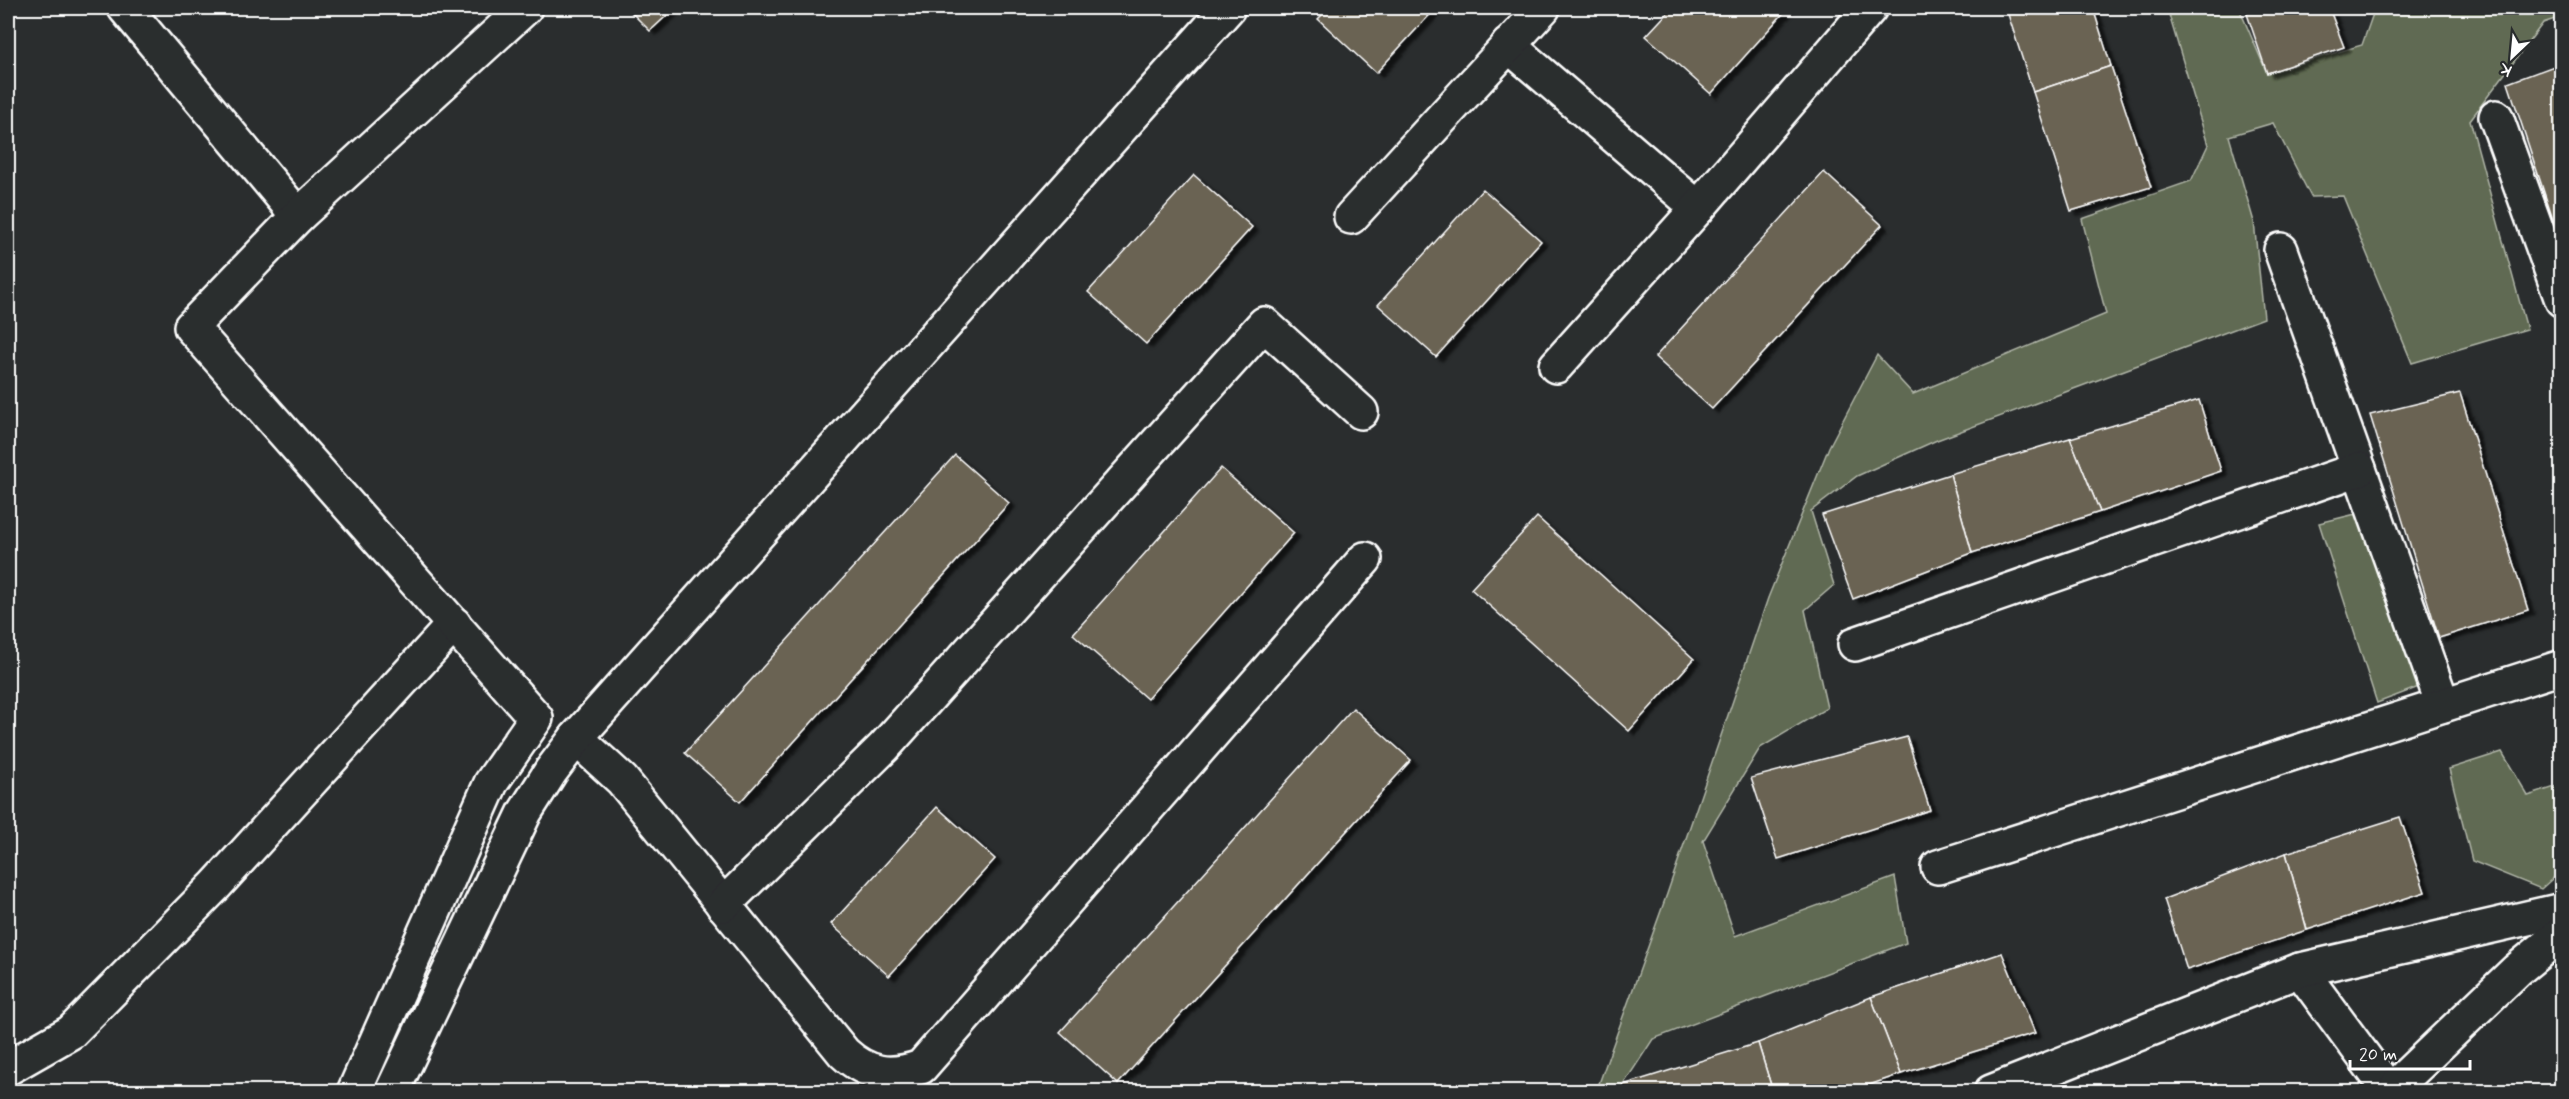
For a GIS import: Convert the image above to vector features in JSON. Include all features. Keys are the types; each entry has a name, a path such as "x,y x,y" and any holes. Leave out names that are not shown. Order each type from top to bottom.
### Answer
{"street":[{"path":"125,8 298,216"},
{"path":"354,1092 491,783 536,718 191,327 298,216 525,8"},
{"path":"392,1092 525,812 551,771 576,738 1228,8"},
{"path":"1351,217 1543,8"},
{"path":"1556,366 1698,208 1870,8"},
{"path":"1508,45 1698,208"},
{"path":"2496,117 2562,300"},
{"path":"2282,250 2443,705"},
{"path":"723,905 884,747 1264,324 1361,412"},
{"path":"1855,644 2359,469"},
{"path":"576,738 622,780 843,1053 856,1064 870,1071 886,1075 904,1073 921,1067 1365,559"},
{"path":"8,1068 71,1032 216,885 454,624"},
{"path":"1938,867 2562,667"},
{"path":"1991,1092 2300,970 2562,910"},
{"path":"2300,970 2392,1092 2517,970 2562,933"}],"green space":[{"path":"2167,8 2239,8 2267,73 2362,45 2375,8 2561,8 2561,17 2543,23 2470,120 2527,329 2412,363 2343,196 2311,197 2273,123 2229,136 2254,222 2264,318 1937,440 1857,476 1811,511 1834,585 1805,610 1827,708 1760,748 1703,841 1735,936 1895,877 1906,943 1653,1039 1623,1085 1625,1091 1596,1092 1667,894 1768,598 1829,447 1877,355 1913,394 2106,314 2082,219 2191,181 2208,145"},
{"path":"2360,513 2424,685 2377,703 2319,523"},
{"path":"2502,752 2528,796 2561,785 2561,871 2541,889 2472,861 2449,769"}],"building":[{"path":"627,8 675,8 650,31"},
{"path":"1329,8 1436,8 1376,73 1318,19"},
{"path":"1672,8 1788,8 1711,94 1646,36"},
{"path":"2006,8 2093,8 2111,66 2033,92"},
{"path":"2245,8 2329,8 2344,47 2267,73"},
{"path":"2562,63 2562,247 2508,83"},
{"path":"2111,66 2151,187 2071,211 2033,92"},
{"path":"1824,172 1882,225 1712,409 1655,357"},
{"path":"1194,175 1252,227 1146,344 1088,292"},
{"path":"1483,189 1541,241 1436,357 1378,305"},
{"path":"2460,393 2528,610 2439,638 2370,415"},
{"path":"2199,400 2221,471 2100,512 2070,438"},
{"path":"2070,438 2100,512 1972,553 1950,474"},
{"path":"955,455 1009,503 740,802 685,753"},
{"path":"1221,468 1294,533 1147,699 1073,634"},
{"path":"1950,474 1972,553 1853,599 1822,515"},
{"path":"1537,517 1694,659 1629,731 1471,589"},
{"path":"1353,708 1411,760 1118,1084 1060,1032"},
{"path":"1907,737 1930,810 1778,859 1751,778"},
{"path":"937,807 995,859 889,976 831,924"},
{"path":"2400,817 2425,892 2307,930 2286,853"},
{"path":"2286,853 2307,930 2187,970 2164,899"},
{"path":"2002,953 2035,1033 1901,1074 1871,997"},
{"path":"1871,997 1901,1074 1849,1092 1773,1092 1758,1043"},
{"path":"1758,1043 1773,1092 1625,1092 1623,1085"}]}
